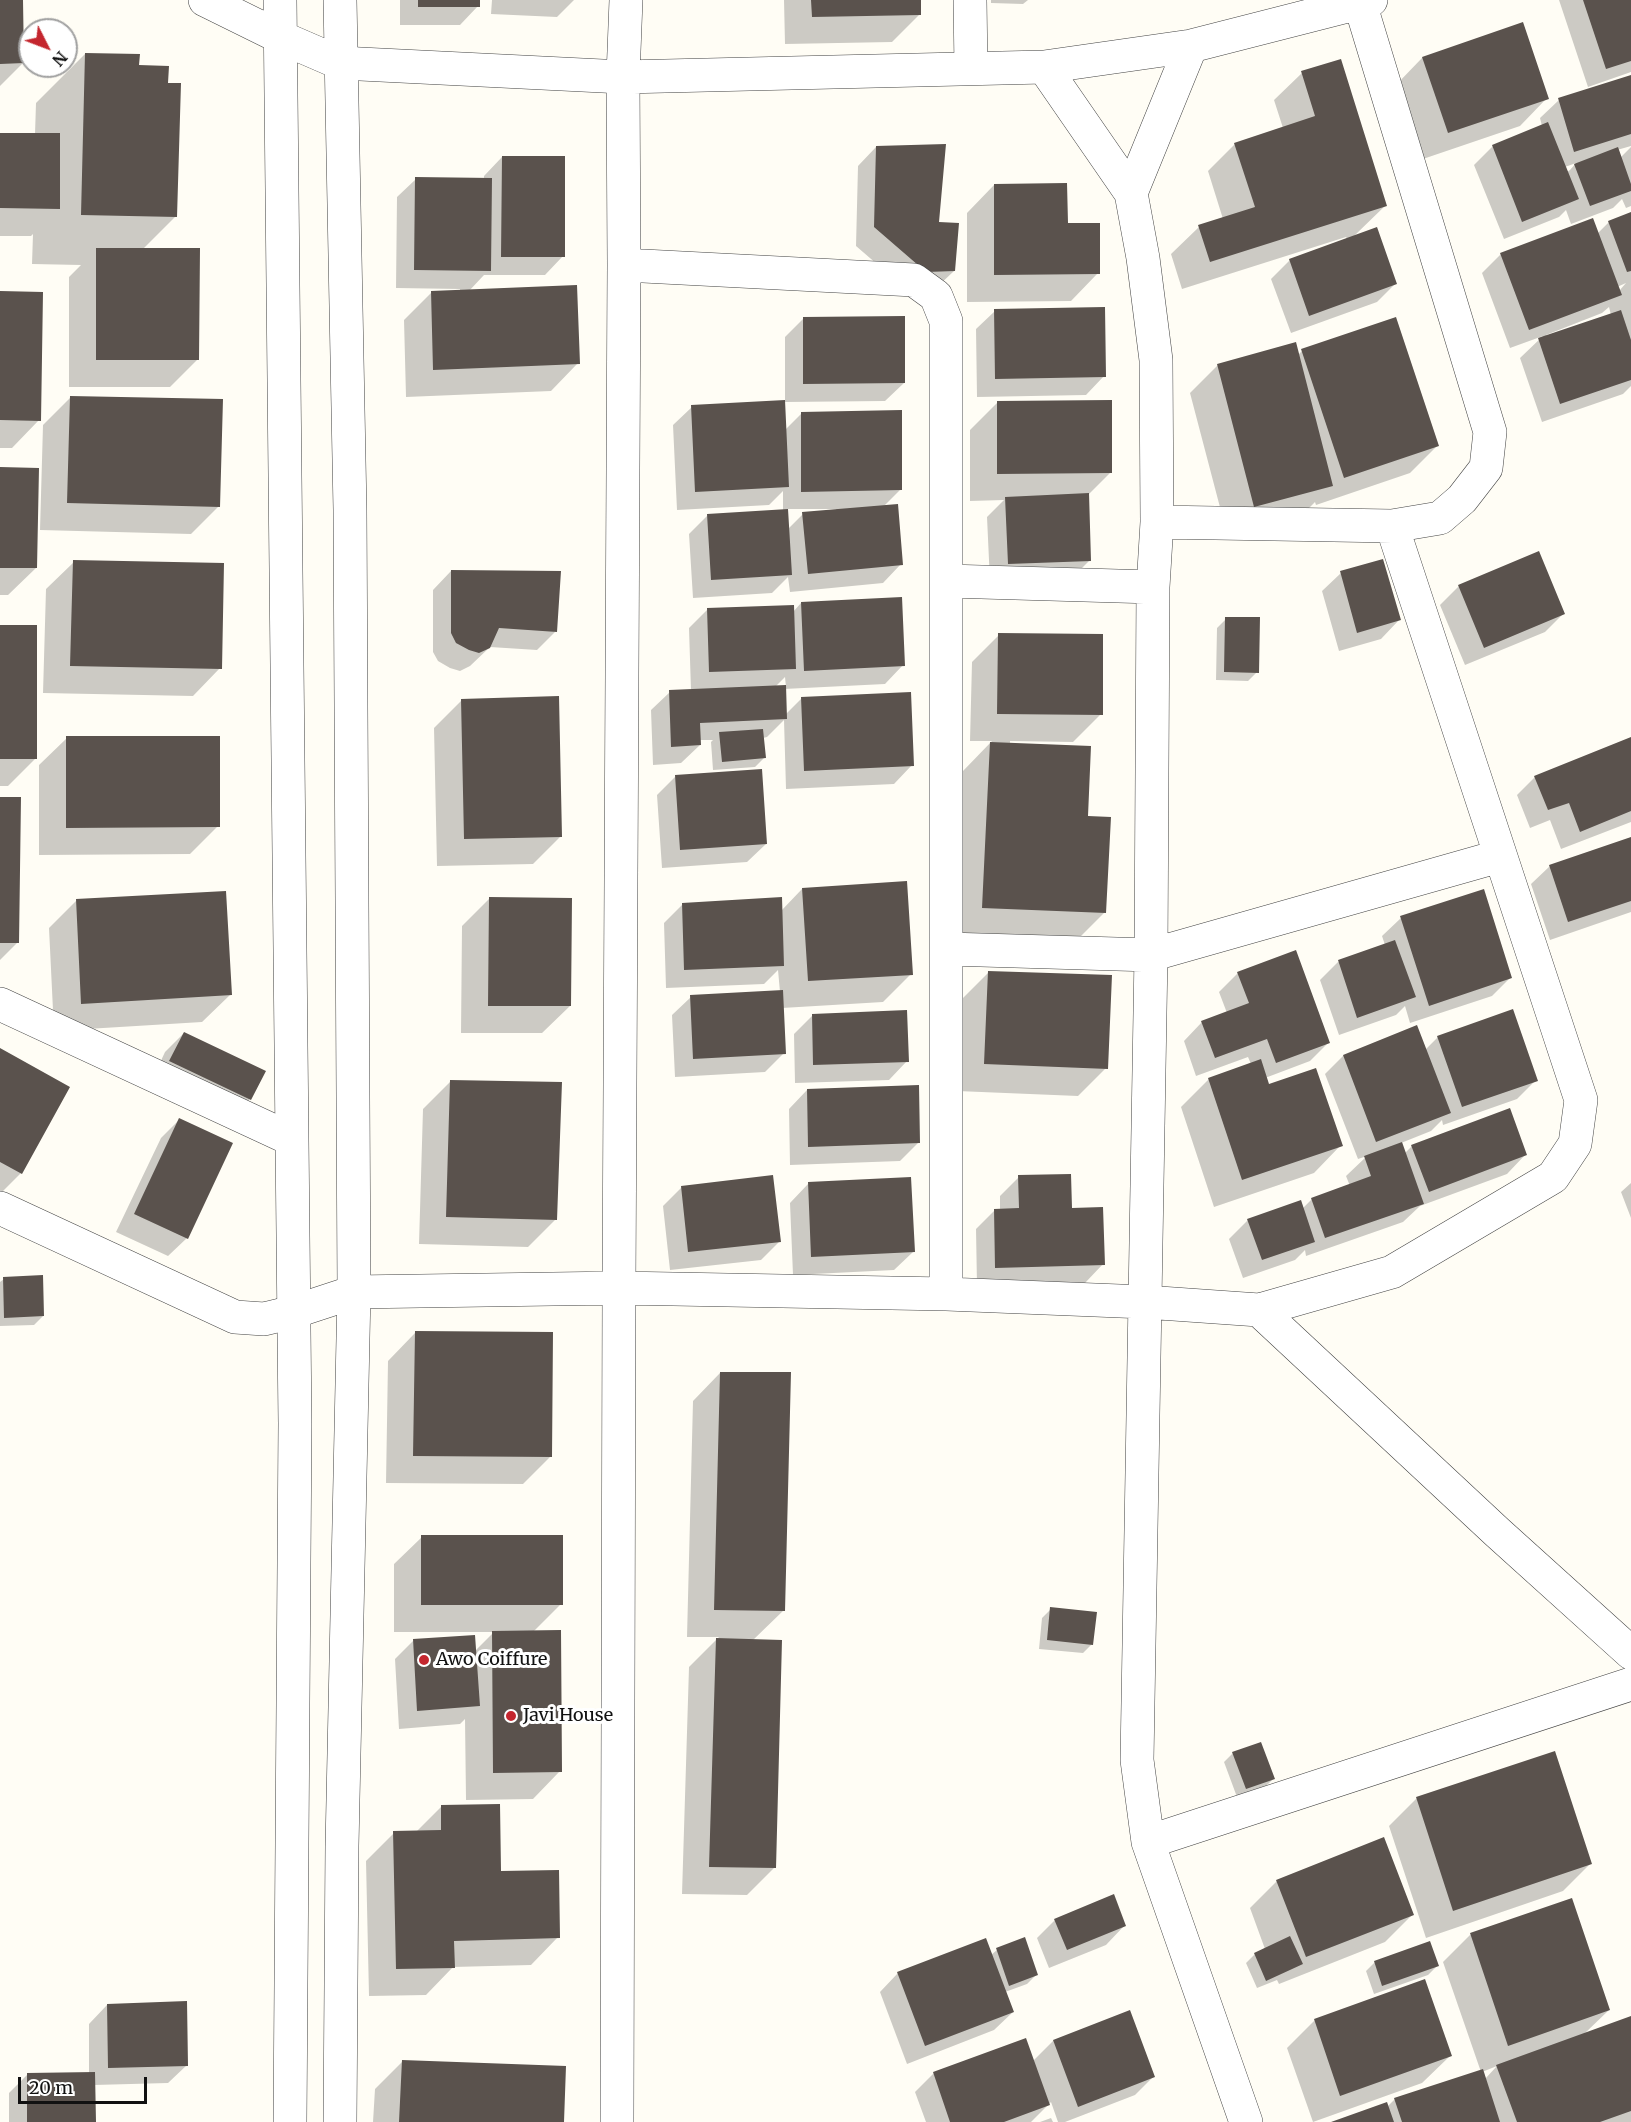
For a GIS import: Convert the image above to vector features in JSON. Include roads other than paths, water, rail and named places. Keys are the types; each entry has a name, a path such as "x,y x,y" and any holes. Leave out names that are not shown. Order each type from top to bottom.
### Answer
{"street":[{"path":"205,0 280,37 340,63 623,77 1044,67 1191,46 1363,1 1490,432 1486,468 1462,499 1440,518 1392,526 1157,522"},
{"path":"280,0 295,1435 290,2122"},
{"path":"340,0 351,510 354,1292 342,1846 340,2122"},
{"path":"617,2122 623,77 626,0"},
{"path":"970,0 971,68"},
{"path":"1131,193 1191,46"},
{"path":"1044,67 1131,193 1143,258 1156,360 1157,522 1153,587 1151,955 1137,1760 1149,1842 1246,2122"},
{"path":"624,265 914,280 936,296 946,321 946,1294"},
{"path":"0,1208 235,1317 264,1319 354,1292 619,1288 946,1294 1145,1302 1259,1310 1392,1272 1553,1177 1575,1144 1581,1100 1392,526"},
{"path":"947,581 1153,587"},
{"path":"947,950 1151,955 1500,856"},
{"path":"0,1004 291,1139"},
{"path":"1259,1310 1497,1532 1631,1653"},
{"path":"1149,1842 1631,1684"}],"place":[{"name":"Awo Coiffure","path":"424,1660"},
{"name":"Javi House","path":"511,1716"}]}
